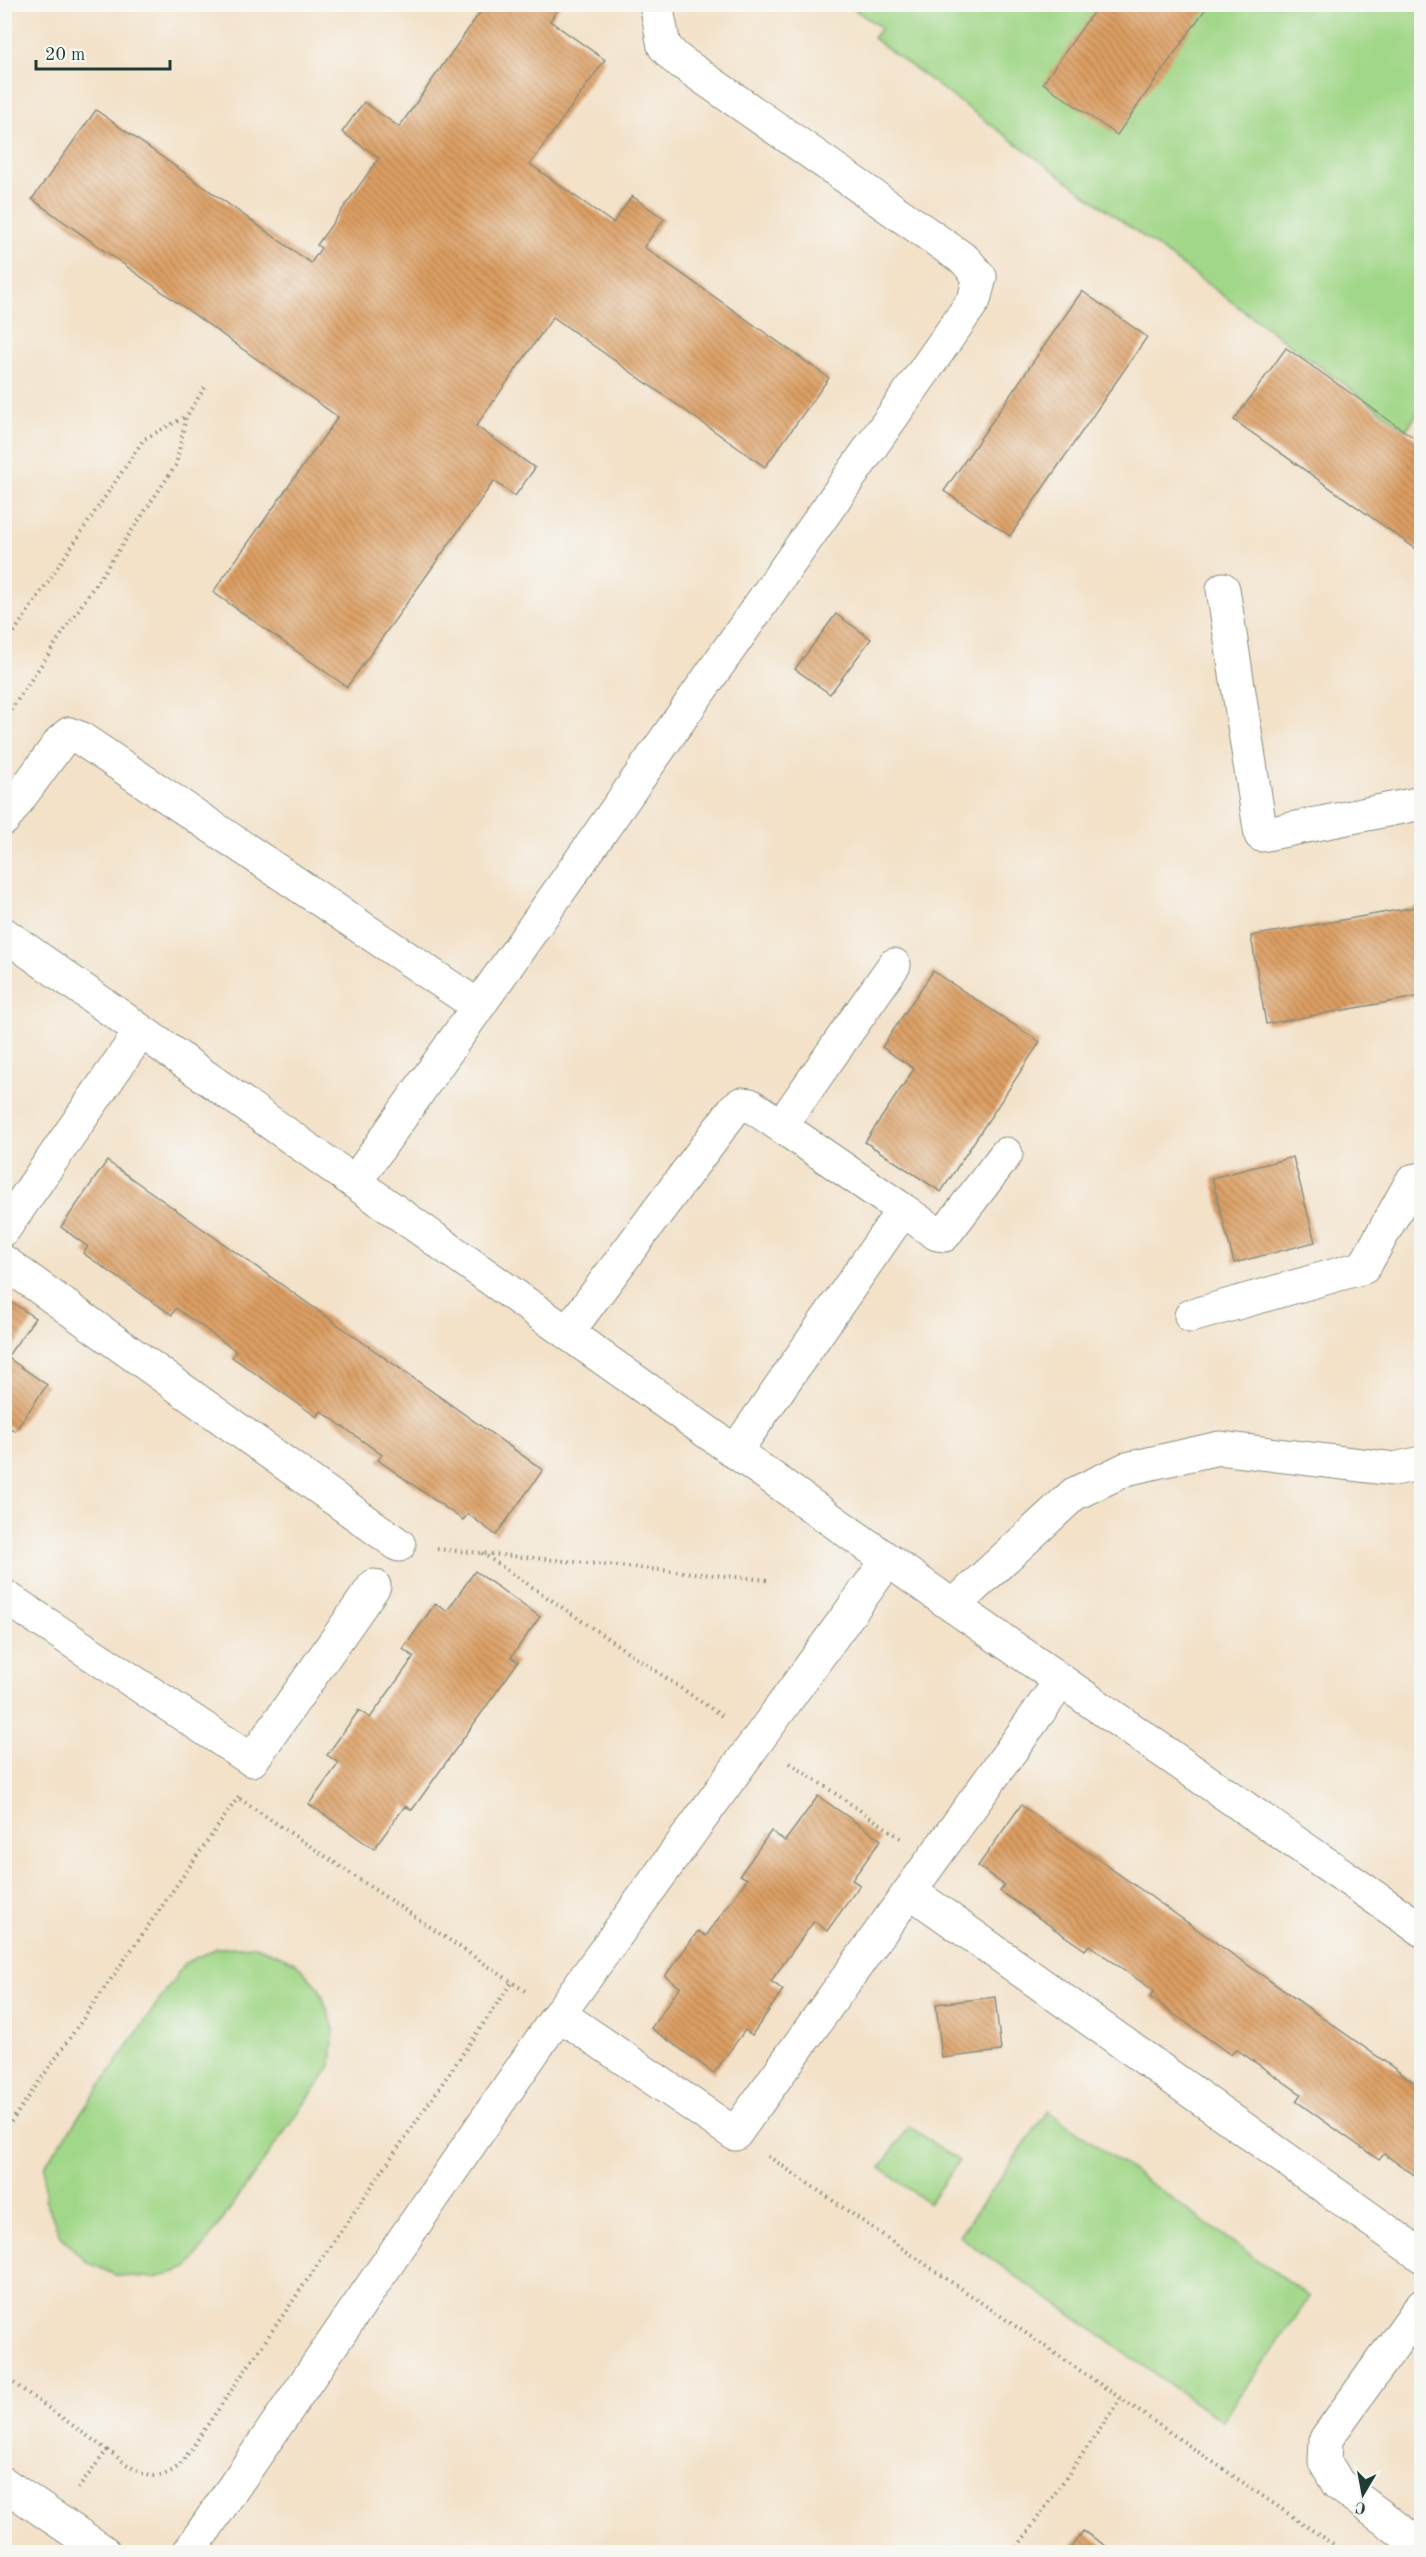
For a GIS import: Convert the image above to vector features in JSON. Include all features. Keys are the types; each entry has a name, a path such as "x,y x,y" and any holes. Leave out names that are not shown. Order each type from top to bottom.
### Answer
{"street":[{"path":"355,1182 974,300 980,277 965,260 675,58 664,46 656,4"},
{"path":"1223,589 1262,835 1422,803"},
{"path":"4,819 61,741 69,734 80,738 478,1006"},
{"path":"4,934 953,1606 1422,1930"},
{"path":"781,1126 894,965"},
{"path":"4,1229 141,1031"},
{"path":"567,1333 735,1108 741,1104 750,1105 937,1234 944,1235 1006,1154"},
{"path":"1191,1316 1364,1267 1412,1181 1422,1179"},
{"path":"735,1452 903,1210"},
{"path":"4,1262 399,1545"},
{"path":"953,1606 1074,1494 1126,1469 1219,1448 1394,1469 1422,1463"},
{"path":"189,2553 559,2014 888,1560"},
{"path":"4,1596 252,1760 374,1586"},
{"path":"559,2014 735,2134 1061,1681"},
{"path":"910,1891 1422,2256"},
{"path":"1422,2305 1326,2439 1325,2462 1338,2484 1422,2547"},
{"path":"4,2484 104,2553"}],"path":[{"path":"4,720 176,465 186,417 207,384"},
{"path":"4,647 144,439 186,417"},
{"path":"399,1545 768,1580"},
{"path":"482,1553 933,1859"},
{"path":"5,2129 238,1798 252,1760"},
{"path":"228,1791 559,2014"},
{"path":"4,2376 145,2476 158,2478 170,2474 180,2465 512,1982"},
{"path":"735,2134 1344,2553"},
{"path":"1014,2553 1121,2399"},
{"path":"57,2519 107,2450"}],"green space":[{"path":"848,5 1421,5 1422,407 1406,430 873,38 881,28"},
{"path":"256,1946 295,1962 320,1990 334,2029 331,2066 188,2268 155,2278 115,2275 85,2261 60,2235 45,2199 44,2167 185,1963 217,1948"},
{"path":"1048,2111 1310,2297 1222,2421 959,2236"},
{"path":"909,2126 959,2161 929,2203 880,2168"}],"building":[{"path":"486,4 561,4 550,21 605,60 530,164 613,223 632,196 664,219 644,247 829,378 765,467 553,317 476,426 535,468 515,496 494,481 347,687 213,592 338,417 32,199 96,110 311,263 321,248 317,245 379,158 342,132 364,102 399,127"},
{"path":"1099,4 1209,4 1117,135 1043,83"},
{"path":"1082,291 1147,337 1010,536 944,491"},
{"path":"1286,348 1416,439 1422,431 1422,553 1234,420"},
{"path":"836,614 871,639 830,694 795,669"},
{"path":"1422,906 1422,996 1266,1024 1251,936"},
{"path":"933,971 1040,1042 941,1192 865,1142 914,1069 882,1047"},
{"path":"1293,1157 1315,1242 1234,1263 1212,1178"},
{"path":"107,1161 543,1470 496,1535 468,1514 463,1520 378,1460 382,1455 321,1411 317,1417 232,1357 236,1351 176,1308 172,1315 83,1253 88,1247 61,1227"},
{"path":"4,1297 35,1318 7,1357 47,1385 15,1431 4,1424"},
{"path":"475,1571 540,1617 511,1657 518,1662 412,1810 405,1806 374,1849 309,1804 339,1763 327,1755 359,1710 370,1718 414,1657 403,1649 435,1604 447,1611"},
{"path":"818,1796 881,1840 852,1880 860,1885 827,1931 814,1921 771,1981 783,1990 752,2035 745,2030 714,2073 651,2028 680,1987 665,1976 698,1931 706,1936 747,1879 740,1875 771,1831 785,1841"},
{"path":"1021,1805 1422,2088 1422,2180 1384,2154 1379,2160 1296,2101 1301,2094 1236,2049 1231,2055 1150,1997 1154,1991 1089,1945 1085,1950 1000,1891 1004,1885 978,1866"},
{"path":"995,1997 1001,2051 942,2058 936,2004"},
{"path":"1083,2531 1115,2552 1068,2552"}]}
